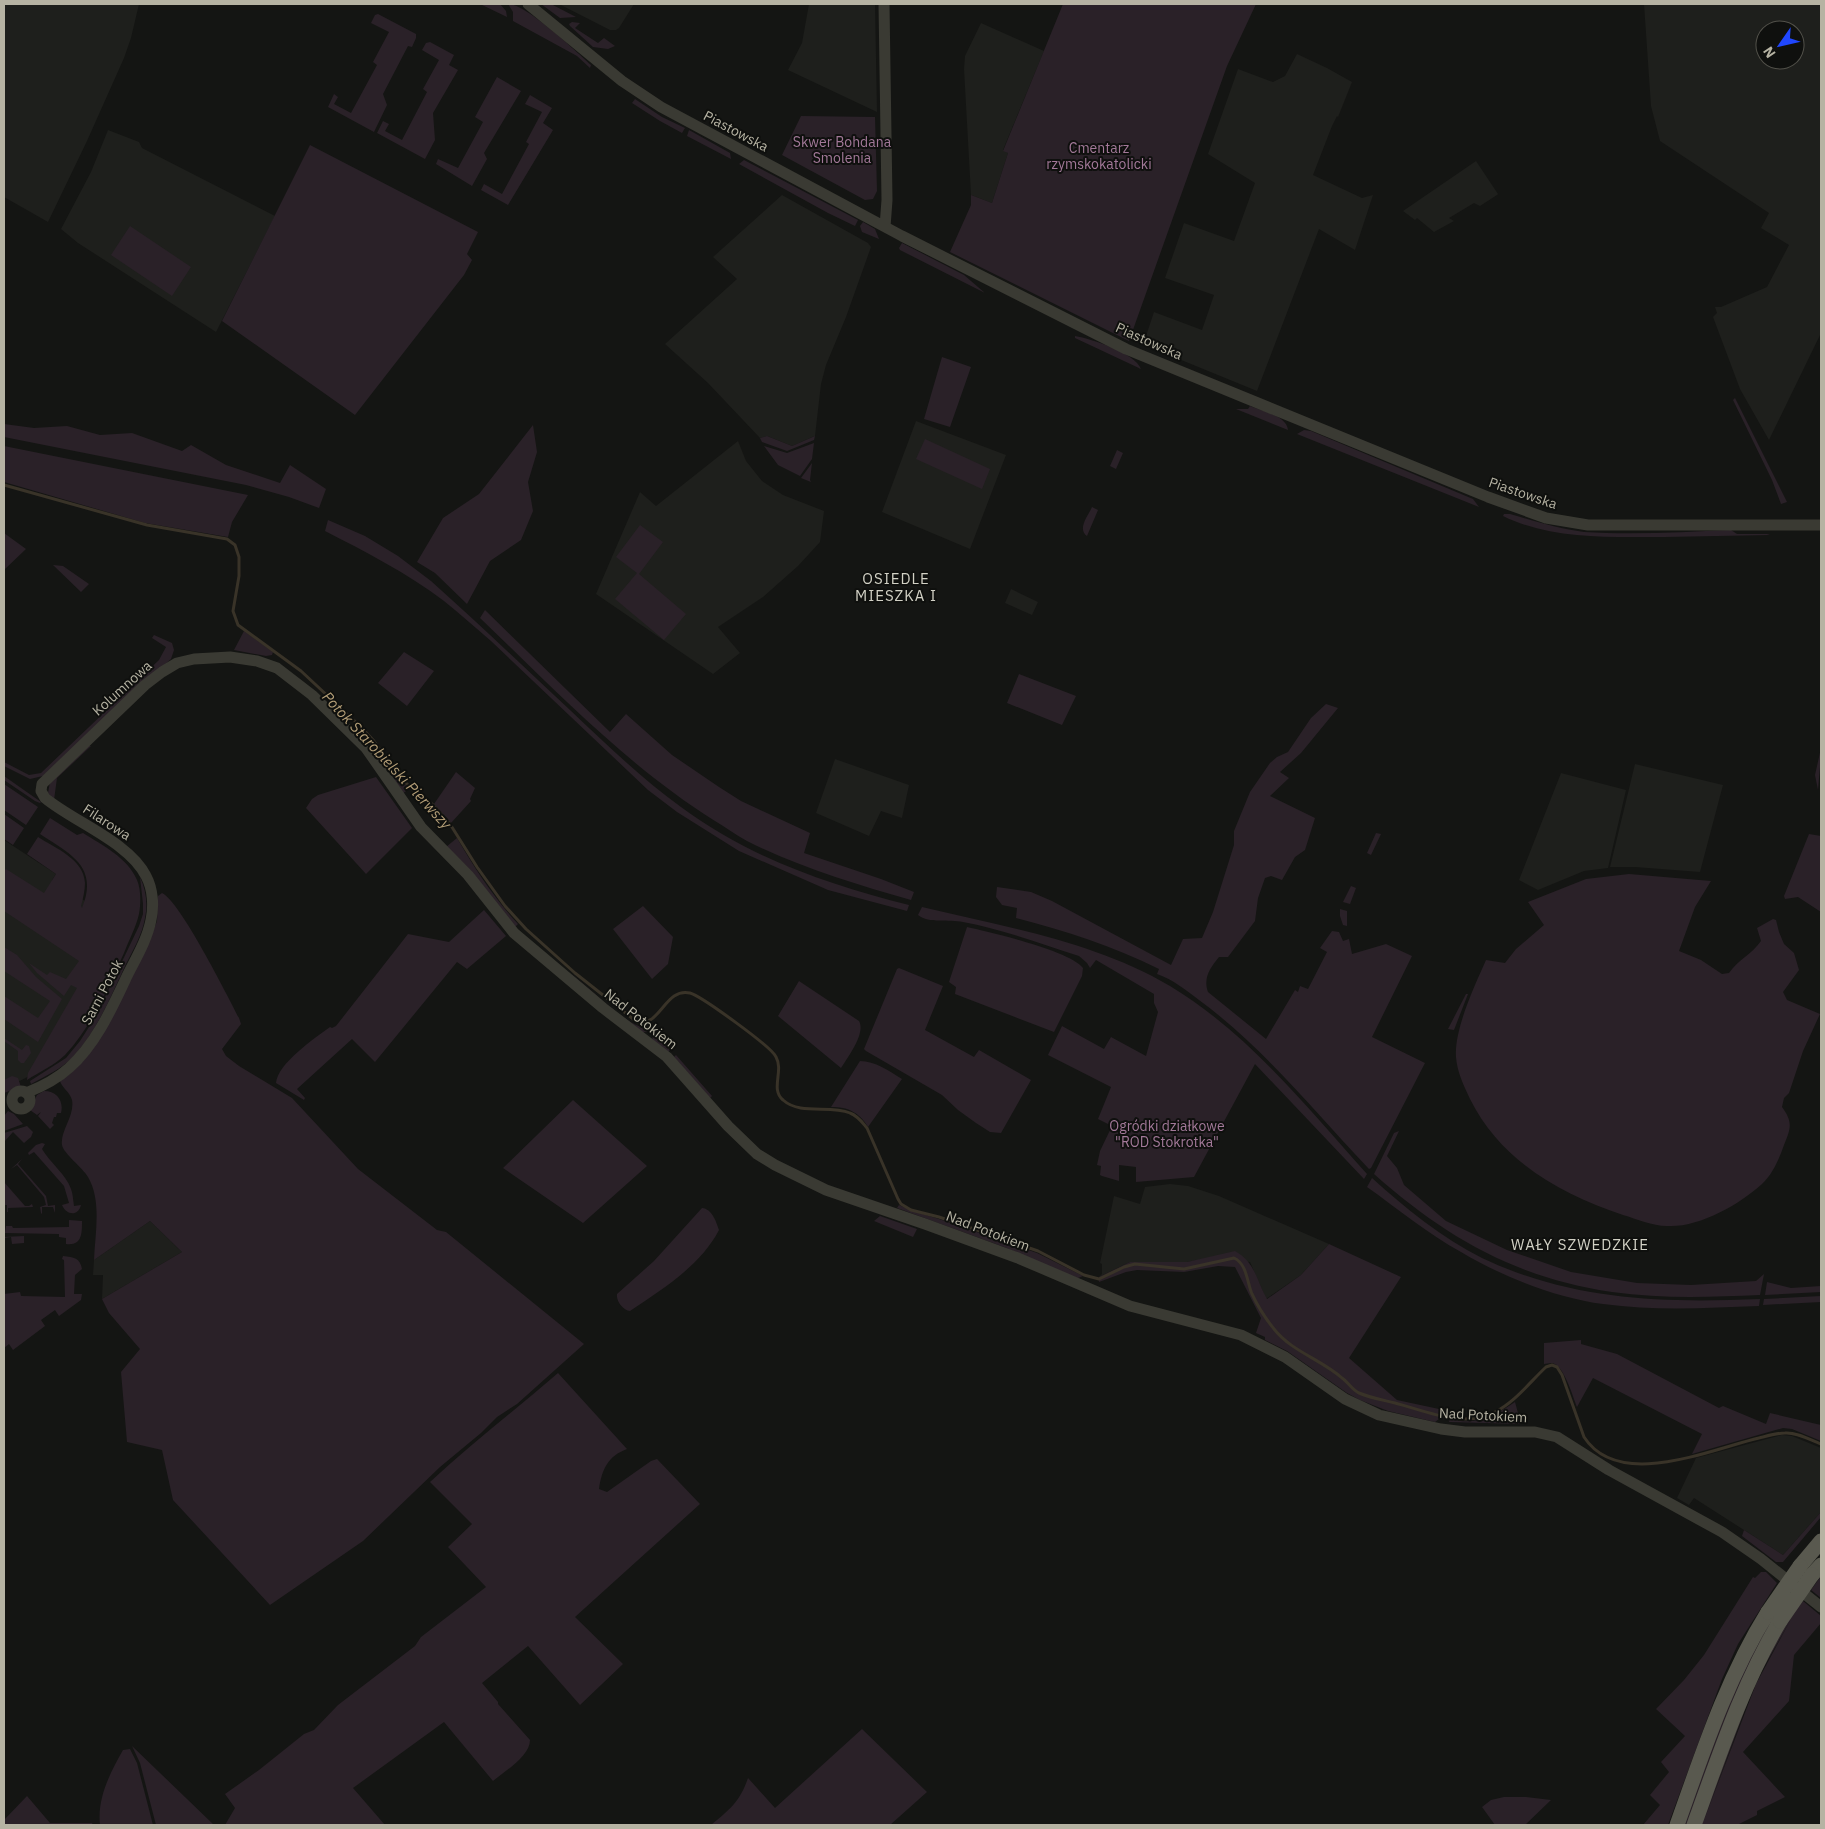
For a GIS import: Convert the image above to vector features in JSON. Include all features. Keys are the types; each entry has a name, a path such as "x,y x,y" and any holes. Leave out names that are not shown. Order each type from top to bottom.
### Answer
{"main road":[{"path":"1677,1825 1727,1690 1748,1646 1768,1612 1800,1566 1821,1541"},
{"path":"1694,1825 1741,1696 1780,1621 1817,1570"}],"street":[{"name":"Piastowska","path":"528,4 622,81 661,107 885,226 1133,352 1470,490 1546,518 1568,523 1610,526 1821,525"},
{"path":"884,4 887,190 885,226"},
{"name":"Kolumnowa","path":"41,791 45,780 145,685 169,668 183,661 194,659 230,657 277,668"},
{"name":"Nad Potokiem","path":"277,668 312,695 366,748 381,767 417,822 461,867 514,933 603,1008 667,1058 728,1126 757,1154 775,1165 826,1190 1018,1258 1130,1306 1241,1335 1285,1357 1345,1399 1379,1415 1441,1429 1465,1432 1535,1432 1557,1438 1609,1470 1722,1532 1761,1559 1821,1607"},
{"name":"Filarowa","path":"41,791 45,798 126,852 141,867 150,885"},
{"name":"Sarni Potok","path":"8,1102 18,1092 28,1096 62,1073 79,1057 96,1035 111,1009 148,930 152,902 150,885"}],"shaded area":[{"path":"139,4 124,58 48,222 4,197 4,5"},
{"path":"559,4 634,4 619,28 610,30"},
{"path":"809,4 875,4 877,112 788,70 802,43"},
{"path":"1644,4 1821,4 1821,333 1769,440 1740,389 1713,317 1717,313 1715,307 1721,307 1767,287 1789,245 1761,228 1769,213 1660,141 1651,106"},
{"path":"981,23 1044,51 1003,150 1008,153 992,203 971,195 964,69 965,56"},
{"path":"1297,54 1352,82 1313,175 1362,198 1373,195 1355,250 1319,229 1257,391 1147,346 1144,342 1154,312 1202,330 1214,295 1165,278 1184,223 1234,241 1255,183 1208,154 1238,69 1273,82 1285,76"},
{"path":"108,130 139,142 142,148 275,216 216,332 78,243 61,229 91,172"},
{"path":"1476,161 1497,195 1480,206 1474,203 1449,218 1454,221 1434,232 1417,218 1415,220 1403,211"},
{"path":"782,195 868,243 871,247 846,317 826,365 821,384 815,436 792,446 767,436 760,438 708,383 665,344 737,279 713,257"},
{"path":"916,421 1006,455 970,549 882,512"},
{"path":"738,441 746,461 762,481 783,495 824,511 820,542 798,566 763,597 718,627 740,653 713,674 596,594 640,492 656,506"},
{"path":"1011,589 1038,602 1032,615 1005,603"},
{"path":"835,759 909,785 902,818 881,811 869,836 816,813"},
{"path":"1635,764 1723,785 1700,872 1610,867"},
{"path":"1561,773 1626,790 1608,868 1584,871 1538,890 1519,880"},
{"path":"4,840 56,874 52,880 126,927 41,1070 4,1089"},
{"path":"1170,1184 1188,1186 1219,1196 1329,1244 1301,1275 1266,1299 1250,1262 1205,1259 1162,1263 1130,1262 1099,1277 1102,1274 1102,1264 1100,1263 1114,1196 1140,1204 1145,1187"},
{"path":"150,1221 182,1252 102,1299 103,1275 93,1275 94,1260"},
{"path":"1782,1435 1792,1436 1821,1448 1821,1512 1783,1555 1694,1498 1689,1505 1677,1498 1696,1458"}],"green space":[{"path":"480,4 500,4 506,11 507,17"},
{"path":"508,4 526,11 551,29 591,65 590,68 577,56 513,21 513,12"},
{"path":"541,4 551,4 576,17 560,18"},
{"name":"Cmentarz rzymskokatolicki","path":"1063,4 1256,4 1227,66 1129,341 950,252 971,205 971,195 992,203 1008,153 1003,151"},
{"path":"378,14 416,34 416,38 412,47 408,46 383,94 387,105 374,132 328,107 334,94 338,97 334,104 351,113 377,65 373,62 389,32 371,23 375,15"},
{"path":"572,22 580,23 575,28 598,43 604,38 615,46 608,49 593,47 570,26 569,24"},
{"path":"430,42 454,55 449,65 458,70 433,113 435,140 425,159 377,133 383,121 389,124 385,131 402,140 427,92 423,89 439,60 422,50 426,43"},
{"path":"497,77 521,91 484,153 487,159 472,186 436,164 438,159 458,168 483,122 475,117"},
{"path":"530,95 552,108 543,123 553,130 508,205 481,190 484,184 502,194 529,144 526,142 542,112 525,104"},
{"path":"635,99 662,117 685,128 682,133 632,103"},
{"name":"Skwer Bohdana Smolenia","path":"801,116 875,117 877,191 873,199 865,200 782,155"},
{"path":"689,130 730,153 731,159 687,136"},
{"path":"310,145 478,232 467,254 472,260 464,275 355,415 222,321"},
{"path":"744,160 858,220 855,226 739,164"},
{"path":"863,222 875,229 879,239 862,232 860,226"},
{"path":"130,226 191,267 172,296 111,255"},
{"path":"902,243 964,275 985,293 900,250 899,248"},
{"path":"1075,336 1092,340 1122,352 1137,363 1141,369 1075,338"},
{"path":"942,357 971,367 950,427 924,419"},
{"path":"1735,398 1787,502 1781,504 1772,480 1733,400"},
{"path":"1250,406 1279,418 1287,425 1288,430 1236,409 1248,409"},
{"path":"4,424 34,428 67,426 100,435 132,433 182,451 191,445 226,465 280,483 290,465 326,489 319,508 246,485 4,437"},
{"path":"533,425 537,452 528,482 533,511 521,540 490,561 467,604 435,573 417,562 443,518 479,494"},
{"path":"1304,430 1311,431 1473,499 1479,507 1297,434"},
{"path":"767,436 792,446 815,436 814,440 787,451 762,442 760,438"},
{"path":"925,439 990,469 982,489 916,459"},
{"path":"814,443 812,459 800,476 778,465 764,446 787,453"},
{"path":"4,446 248,495 232,522 228,537 145,523 4,482"},
{"path":"1117,450 1123,453 1116,469 1110,466"},
{"path":"812,463 810,480 811,482 801,478"},
{"path":"1092,507 1098,510 1087,536 1084,533 1083,526"},
{"path":"1504,514 1584,532 1639,533 1731,530 1737,534 1770,535 1582,536 1522,524 1503,516"},
{"path":"328,520 365,536 398,556 431,581 624,760 666,796 707,825 761,855 790,867 849,888 909,905 907,911 828,890 739,851 677,812 648,790 491,641 456,611 401,572 325,531"},
{"path":"640,525 663,542 639,574 686,614 664,640 615,599 637,573 616,557"},
{"path":"4,533 26,549 4,570"},
{"path":"53,565 63,566 89,584 81,592"},
{"path":"485,610 610,732 626,714 672,755 719,787 741,801 810,833 804,853 914,892 911,900 869,888 787,859 747,841 683,799 592,726 480,618"},
{"path":"244,631 273,652 272,655 266,656 234,650"},
{"path":"154,635 172,643 174,650 171,659 43,776 30,779 4,766 4,762 29,775 41,773 159,660 166,647 152,638"},
{"path":"404,652 434,671 407,706 378,683"},
{"path":"1019,674 1076,696 1062,725 1007,703"},
{"path":"1326,704 1338,708 1301,753 1280,772 1289,778 1270,796 1315,818 1305,850 1295,857 1282,880 1271,876 1265,878 1258,898 1255,921 1228,957 1219,957 1210,969 1206,982 1208,992 1266,1039 1295,990 1298,992 1300,986 1308,989 1327,952 1320,948 1332,931 1339,932 1343,941 1349,939 1352,954 1386,944 1412,956 1372,1037 1425,1063 1369,1169 1287,1080 1245,1038 1189,992 1157,974 1159,969 1089,940 1016,918 1017,908 1002,905 996,897 997,887 1031,892 1052,901 1171,965 1183,939 1202,938 1213,912 1234,845 1234,831 1250,792 1270,763 1288,752 1311,718"},
{"path":"366,737 409,789 402,794 363,740"},
{"path":"88,746 91,746 57,778 54,800 48,793 50,782"},
{"path":"1821,748 1820,764 1818,790 1815,775"},
{"path":"456,772 475,788 470,799 471,801 451,823 434,804"},
{"path":"4,776 41,802 35,801 4,780"},
{"path":"376,777 412,828 366,874 306,808 312,799 318,795"},
{"path":"4,784 38,807 26,825 4,810"},
{"path":"4,814 24,828 13,845 4,839"},
{"path":"50,818 77,835 83,833 121,859 133,872 137,880 140,892 140,905 136,924 112,980 83,1032 61,1059 27,1080 28,1073 77,988 71,985 64,996 37,973 29,963 47,975 50,972 66,979 79,961 4,911 4,871 6,869 44,893 56,874 27,854 38,837 68,855 80,867 85,883 82,908 86,894 87,882 84,871 79,863 62,848 40,834"},
{"path":"1376,833 1381,834 1371,855 1367,853"},
{"path":"1809,834 1821,836 1821,912 1798,897 1785,899 1784,896"},
{"path":"457,838 485,883 518,924 516,926 446,847"},
{"path":"1629,874 1711,881 1695,907 1679,951 1701,960 1722,974 1729,973 1761,941 1757,928 1773,919 1776,920 1784,944 1794,953 1799,970 1783,992 1787,1000 1820,1014 1803,1051 1789,1093 1784,1098 1782,1107 1790,1125 1778,1161 1769,1176 1753,1192 1718,1214 1679,1226 1650,1224 1600,1207 1577,1197 1534,1172 1498,1140 1483,1121 1465,1089 1456,1057 1458,1034 1462,1021 1471,994 1486,960 1505,963 1516,949 1544,925 1528,902 1586,879"},
{"path":"140,877 144,887 146,902 144,924 103,1013 82,1047 73,1057 58,1069 31,1084 30,1081 66,1058 80,1041 96,1016 143,914"},
{"path":"1351,886 1356,888 1350,904 1343,902"},
{"path":"162,893 170,900 191,930 239,1018 241,1024 222,1049 226,1056 292,1098 358,1169 437,1230 446,1232 584,1344 517,1404 497,1417 440,1467 363,1541 270,1605 173,1500 162,1450 127,1442 121,1372 140,1349 109,1313 102,1299 182,1252 150,1221 94,1260 97,1218 95,1196 88,1177 62,1145 63,1134 70,1118 72,1100 60,1081 84,1060 149,942 157,921 158,896"},
{"path":"643,906 673,937 668,964 652,979 613,929"},
{"name":"Ogródki działkowe \"ROD Stokrotka\"","path":"922,907 1018,929 1081,947 1142,971 1170,986 1198,1005 1251,1048 1299,1097 1367,1174 1364,1179 1255,1064 1194,1177 1136,1182 1136,1167 1119,1165 1119,1181 1100,1175 1101,1166 1097,1165 1100,1151 1112,1126 1098,1119 1111,1087 1048,1055 1062,1026 1104,1049 1111,1037 1146,1056 1158,1012 1154,1003 1154,994 1096,960 1090,968 1079,956 1007,933 963,922 923,918 918,915"},
{"path":"1340,909 1347,911 1347,926 1343,925"},
{"path":"484,910 506,936 467,969 457,962 375,1062 352,1039 297,1089 305,1098 304,1100 276,1083 278,1075 290,1059 330,1027 336,1026 408,934 449,942"},
{"path":"967,927 1047,949 1063,955 1083,968 1082,976 1054,1032 955,994 956,987 949,982"},
{"path":"4,947 17,955 36,977 62,999 38,1042 4,1019 4,996 38,1018 50,1001 4,971"},
{"path":"899,968 943,986 925,1030 974,1057 979,1050 1031,1080 1001,1133 990,1132 958,1110 942,1095 864,1049"},
{"path":"572,975 625,1018 639,1026 647,1026 651,1030 641,1032"},
{"path":"799,981 859,1021 861,1026 858,1038 841,1068 778,1016"},
{"path":"1466,994 1468,994 1454,1030 1448,1029"},
{"path":"654,1033 671,1049 668,1052 652,1040"},
{"path":"4,1038 22,1050 26,1045 29,1046 31,1053 24,1063 18,1060 18,1051 4,1041"},
{"path":"676,1055 712,1096 710,1098 674,1057"},
{"path":"860,1061 876,1065 902,1079 868,1127 853,1111 831,1107"},
{"path":"12,1076 18,1078 21,1087 4,1093 4,1080"},
{"path":"44,1091 49,1091 59,1097 62,1109 61,1113 57,1113 56,1117 54,1117 52,1123 54,1125 50,1129 38,1116 41,1112 37,1115 30,1110 37,1095"},
{"path":"573,1100 647,1166 583,1223 503,1168"},
{"path":"8,1111 14,1114 23,1124 4,1131 4,1116"},
{"path":"27,1126 33,1132 31,1137 24,1143 13,1132 4,1140 4,1133"},
{"path":"1399,1131 1387,1156 1397,1168 1404,1185 1446,1221 1507,1250 1571,1272 1637,1283 1691,1285 1756,1281 1764,1274 1760,1295 1667,1297 1612,1292 1544,1277 1513,1265 1455,1235 1401,1197 1374,1174 1394,1133"},
{"path":"45,1144 42,1149 45,1154 69,1184 74,1206 81,1205 75,1213 69,1213 62,1205 69,1203 64,1186 34,1152 29,1155 28,1153 36,1145"},
{"path":"22,1159 18,1164 46,1196 48,1206 55,1205 55,1213 53,1207 42,1207 41,1213 40,1207 46,1205 44,1197 17,1165 11,1169"},
{"path":"1372,1178 1438,1232 1482,1258 1516,1272 1584,1291 1618,1296 1688,1300 1760,1299 1759,1306 1642,1308 1585,1301 1529,1285 1477,1261 1413,1221 1367,1187"},
{"path":"4,1182 25,1206 32,1204 33,1207 8,1208 7,1212 7,1205 4,1205"},
{"path":"899,1205 1037,1253 1083,1276 1078,1278 1071,1276 1004,1247 897,1208"},
{"path":"702,1208 711,1213 719,1230 711,1243 692,1265 668,1285 630,1311 625,1309 619,1302 617,1294 654,1261"},
{"path":"880,1216 917,1229 913,1237 874,1221"},
{"path":"69,1220 82,1221 80,1238 71,1244 66,1244 66,1238 59,1237 59,1234 5,1233 6,1226 12,1226 13,1228 69,1227"},
{"path":"24,1236 24,1243 12,1244 11,1237 4,1238 4,1237"},
{"path":"1329,1244 1401,1277 1349,1358 1397,1400 1439,1409 1439,1419 1435,1422 1388,1411 1360,1400 1287,1351 1265,1340 1265,1337 1256,1333 1261,1318 1235,1267 1218,1266 1184,1272 1137,1270 1099,1282 1099,1277 1130,1262 1187,1262 1235,1251 1242,1255 1251,1266 1267,1299 1301,1275"},
{"path":"63,1256 80,1262 82,1269 75,1275 74,1294 82,1294 81,1300 59,1316 55,1310 41,1320 45,1326 13,1350 9,1344 4,1348 4,1294 20,1292 21,1296 65,1297"},
{"path":"1767,1282 1791,1288 1821,1286 1821,1292 1765,1295"},
{"path":"1821,1296 1821,1302 1763,1305 1764,1299"},
{"path":"1581,1340 1581,1344 1617,1354 1719,1408 1723,1406 1766,1424 1770,1413 1821,1425 1821,1441 1792,1429 1783,1428 1692,1454 1702,1434 1593,1378 1577,1407 1568,1382 1560,1369 1552,1363 1544,1364 1544,1343"},
{"path":"558,1373 627,1449 615,1455 607,1464 599,1489 607,1492 651,1461 657,1459 700,1504 575,1617 623,1664 580,1705 528,1646 482,1683 530,1740 526,1752 493,1781 444,1722 353,1788 385,1825 225,1825 235,1808 225,1794 304,1734 314,1730 338,1705 415,1646 421,1637 486,1587 448,1547 472,1524 430,1482"},
{"path":"1515,1402 1521,1424 1449,1422 1450,1419 1468,1421 1484,1418 1500,1412"},
{"path":"1821,1512 1821,1517 1783,1562 1776,1562 1742,1536 1744,1530 1783,1555"},
{"path":"1761,1572 1766,1572 1777,1583 1738,1644 1722,1679 1668,1825 1643,1825 1660,1805 1650,1795 1669,1772 1661,1762 1685,1736 1656,1709 1684,1680 1704,1655 1753,1577 1755,1578"},
{"path":"1821,1576 1821,1598 1811,1590"},
{"path":"1803,1601 1821,1616 1821,1623 1794,1655 1789,1701 1743,1752 1785,1797 1757,1811 1757,1815 1737,1825 1700,1825 1742,1708 1769,1651","holes":["1791,1619 1756,1684 1704,1820 1755,1683"]},
{"path":"1781,1602 1688,1825 1683,1825 1731,1693"},
{"path":"862,1729 927,1792 890,1825 711,1825 729,1810 738,1799 748,1778 775,1808"},
{"path":"132,1746 214,1825 156,1825 140,1763"},
{"path":"130,1749 137,1763 153,1825 100,1825 100,1805 105,1786 123,1750"},
{"path":"27,1796 50,1823 92,1823 93,1825 4,1825 4,1820"},
{"path":"1504,1797 1551,1800 1525,1825 1495,1825 1482,1807 1491,1800"}],"waterway":[{"name":"Potok Starobielski Pierwszy","path":"4,485 147,525 227,539 235,545 239,557 239,576 233,611 238,625 301,671 361,727 373,740 399,776 415,792 432,804 450,824 477,867 505,906 526,929 575,973 637,1022 645,1022 651,1019 668,1001 681,993 690,993 697,996 736,1022 776,1057 779,1068 777,1085 779,1096 783,1100 798,1108 842,1111 853,1114 862,1121 867,1128 898,1199 901,1204 911,1210 939,1217 1038,1251 1084,1275 1099,1279 1135,1264 1184,1269 1234,1258 1242,1264 1252,1294 1262,1313 1281,1337 1334,1372 1359,1393 1432,1414 1458,1419 1483,1417 1502,1408 1546,1367 1552,1365 1557,1367 1562,1375 1584,1437 1600,1453 1619,1461 1642,1464 1667,1462 1782,1433 1799,1435 1821,1444"}],"district":[{"name":"OSIEDLE MIESZKA I","path":"896,586"},
{"name":"WAŁY SZWEDZKIE","path":"1580,1244"}]}
